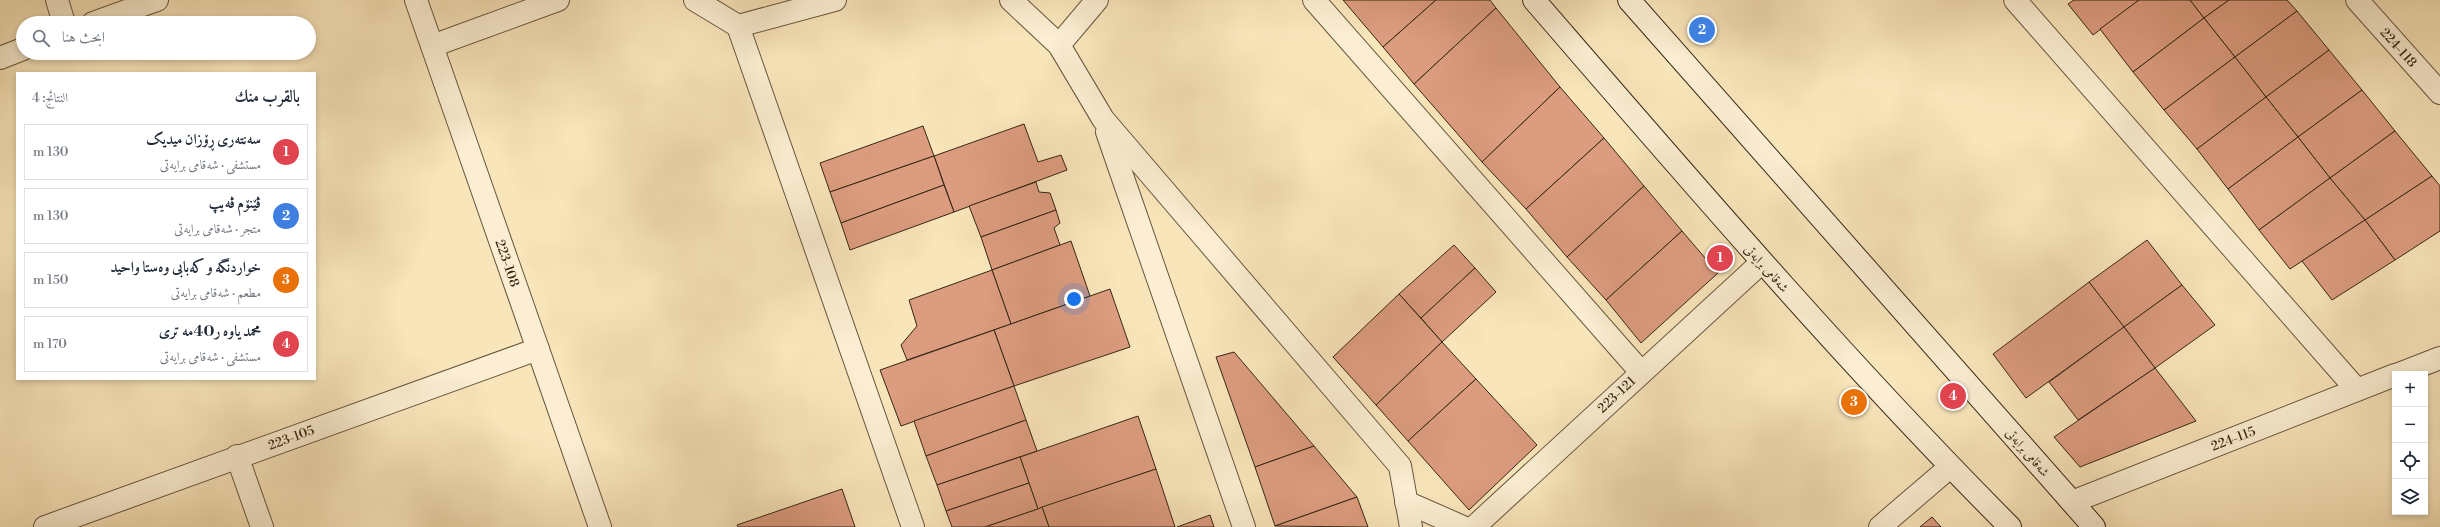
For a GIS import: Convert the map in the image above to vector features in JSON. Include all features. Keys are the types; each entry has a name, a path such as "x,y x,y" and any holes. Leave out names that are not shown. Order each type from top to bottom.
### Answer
{"street":[{"path":"57,0 62,16"},
{"path":"112,16 157,0"},
{"name":"223-108","path":"416,0 600,527"},
{"path":"432,46 558,0"},
{"path":"695,0 738,26 913,527"},
{"path":"738,26 836,0"},
{"path":"1011,0 1059,46 1103,120 1400,466 1411,527"},
{"path":"1059,46 1097,0"},
{"path":"1314,0 1640,371"},
{"name":"شەقامی برایەتی","path":"1534,0 1761,263 1950,467 2010,527"},
{"name":"شەقامی برایەتی","path":"1628,0 2094,527"},
{"path":"2015,0 2357,390"},
{"name":"224-118","path":"2357,0 2440,93"},
{"path":"0,58 16,52"},
{"path":"1103,120 1244,527"},
{"name":"223-121","path":"1474,527 1640,371 1761,263"},
{"name":"223-105","path":"45,527 237,456 538,349"},
{"path":"2406,371 2440,358"},
{"name":"224-115","path":"2072,502 2392,376"},
{"path":"237,456 262,527"},
{"path":"1880,527 1950,467"},
{"path":"1406,502 1463,527"}],"building":[{"path":"1343,0 1436,0 1383,47"},
{"path":"1436,0 1490,0 1496,8 1414,84 1383,47"},
{"path":"2074,0 2139,0 2093,35 2068,4"},
{"path":"2139,0 2190,0 2204,18 2133,72 2100,29"},
{"path":"2190,0 2229,0 2204,18"},
{"path":"2229,0 2287,0 2297,11 2235,57 2204,18"},
{"path":"1496,8 1560,87 1482,162 1414,84"},
{"path":"2297,11 2329,50 2266,97 2235,57"},
{"path":"2204,18 2235,57 2164,110 2133,72"},
{"path":"2329,50 2362,90 2298,137 2266,97"},
{"path":"2235,57 2266,97 2197,149 2164,110"},
{"path":"1560,87 1604,138 1526,209 1482,162"},
{"path":"2362,90 2395,131 2330,178 2298,137"},
{"path":"2266,97 2298,137 2228,189 2197,149"},
{"path":"1024,124 1038,162 1061,155 1067,170 954,212 934,156"},
{"path":"923,126 934,156 830,192 820,163"},
{"path":"2395,131 2432,176 2365,220 2330,178"},
{"path":"2298,137 2330,178 2259,230 2228,189"},
{"path":"1604,138 1644,186 1567,257 1526,209"},
{"path":"934,156 944,185 841,223 830,192"},
{"path":"2432,176 2440,186 2440,231 2395,260 2365,220"},
{"path":"2330,178 2365,220 2290,269 2259,230"},
{"path":"1036,182 1039,192 1050,193 1056,210 981,237 969,206"},
{"path":"944,185 954,212 850,250 841,223"},
{"path":"1644,186 1682,231 1606,300 1567,257"},
{"path":"1056,210 1060,223 1054,228 1060,245 992,270 981,237"},
{"path":"2365,220 2395,260 2332,300 2302,261"},
{"path":"1682,231 1718,273 1641,343 1606,300"},
{"path":"2147,240 2182,285 2124,327 2089,282"},
{"path":"1071,241 1090,296 1011,324 992,270"},
{"path":"1454,245 1475,268 1421,318 1399,294"},
{"path":"1475,268 1496,292 1442,342 1421,318"},
{"path":"992,270 1011,324 907,360 901,345 917,326 909,300"},
{"path":"2089,282 2124,327 2026,398 1993,354"},
{"path":"2182,285 2215,325 2155,368 2124,327"},
{"path":"1110,289 1130,347 1014,386 994,330"},
{"path":"1399,294 1442,342 1376,405 1333,357"},
{"path":"2124,327 2155,368 2078,420 2049,382"},
{"path":"994,330 1014,386 901,426 880,370"},
{"path":"1442,342 1476,379 1408,441 1376,405"},
{"path":"1234,352 1314,446 1255,467 1216,357"},
{"path":"2155,368 2196,421 2080,467 2054,437"},
{"path":"1476,379 1537,445 1469,510 1408,441"},
{"path":"1014,386 1026,420 926,456 914,421"},
{"path":"1138,416 1156,469 1038,509 1020,457"},
{"path":"1026,420 1037,451 937,485 926,456"},
{"path":"1314,446 1357,497 1275,526 1255,467"},
{"path":"1020,457 1029,483 946,511 937,485"},
{"path":"1156,469 1175,527 1049,527 1042,507"},
{"path":"1029,483 1038,509 985,527 952,527 946,511"},
{"path":"842,489 855,527 738,527 737,525"},
{"path":"1357,497 1368,527 1275,526"},
{"path":"1042,507 1049,527 985,527 1038,509"},
{"path":"1210,515 1214,527 1177,527"},
{"path":"1932,517 1941,527 1920,527"}],"place":[{"name":"ڤێنۆم ڤەیپ","path":"1702,30"},
{"name":"سەنتەری ڕۆزان میدیک","path":"1720,258"},
{"name":"محمد ياوه ر40مه ترى","path":"1953,396"},
{"name":"خواردنگە و کەبابی وەستا واحید","path":"1854,402"}]}
